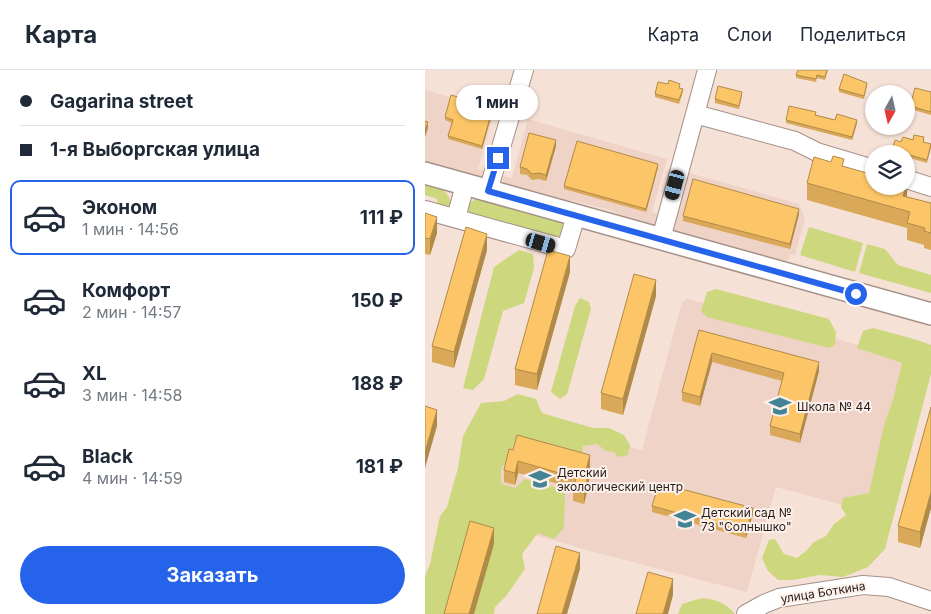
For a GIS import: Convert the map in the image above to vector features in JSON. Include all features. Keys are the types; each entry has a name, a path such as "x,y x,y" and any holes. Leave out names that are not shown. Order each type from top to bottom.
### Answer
{"main road":[{"path":"425,173 931,314"}],"street":[{"path":"488,191 524,70"},
{"path":"661,239 707,70"},
{"path":"695,114 795,141 817,152 865,166"},
{"path":"915,182 931,186"},
{"path":"456,218 465,185"},
{"path":"425,210 566,249 575,215"},
{"name":"улица Боткина","path":"746,614 763,604 779,598 863,585 881,585 931,601"}],"shaded area":[{"path":"425,90 495,110 478,169 487,172 482,178 425,165"},
{"path":"528,119 667,159 652,212 662,215 657,224 655,226 636,224 613,211 575,201 547,199 504,185 502,176 512,178"},
{"path":"686,172 799,204 805,219 795,255 790,254 788,261 784,264 675,233 671,226"},
{"path":"688,299 918,361 877,514 776,487 747,592 594,552 458,513 487,408 642,450 682,302"}],"green space":[{"path":"425,180 445,191 451,204 447,208 437,205 437,199 425,195"},
{"path":"478,198 561,220 564,226 563,231 556,239 470,215 468,210 469,203"},
{"path":"809,227 863,243 855,272 800,255"},
{"path":"867,244 885,249 898,265 931,275 931,293 859,273"},
{"path":"519,250 533,254 534,268 524,303 503,311 484,379 473,390 463,388 494,267"},
{"path":"716,289 829,319 836,332 835,345 829,348 707,317 701,311 707,292"},
{"path":"580,298 589,302 591,309 567,394 560,399 551,392 575,306"},
{"path":"873,328 931,345 931,374 885,549 868,567 843,577 820,575 793,580 778,580 768,571 762,558 769,540 775,539 784,554 797,558 814,542 826,536 834,524 846,515 841,507 843,498 869,493 884,425 893,400 902,363 857,348 863,331"},
{"path":"518,394 536,399 542,413 593,428 609,428 624,435 630,445 628,455 618,457 614,452 606,451 597,444 583,446 582,460 515,442 505,464 501,468 501,484 515,488 525,479 565,490 564,528 554,539 538,533 522,554 525,569 506,596 495,607 494,614 425,614 425,576 430,564 440,516 447,507 458,468 463,436 481,403 504,401"},
{"path":"702,598 720,602 727,606 734,614 678,614 682,604"}],"building":[{"path":"798,70 827,70 825,77 817,75 816,79 796,75"},
{"path":"844,74 867,83 864,96 839,89"},
{"path":"669,80 680,84 679,88 683,89 679,100 655,94 658,82 668,84"},
{"path":"718,86 742,92 739,106 715,99"},
{"path":"915,88 931,92 931,112 915,107"},
{"path":"451,95 493,107 482,146 448,136 453,120 445,117"},
{"path":"789,106 816,112 815,115 835,120 837,114 857,120 852,137 786,120"},
{"path":"529,133 556,140 546,175 532,174 527,169 520,167"},
{"path":"914,135 924,137 923,142 931,144 927,160 915,157 915,145 894,145 895,140 901,142 903,137 913,140"},
{"path":"577,141 658,164 646,209 564,186"},
{"path":"833,156 844,159 842,166 865,172 865,195 903,195 931,203 931,233 924,231 925,228 907,223 910,212 807,183 814,157 831,162"},
{"path":"693,179 799,209 790,244 683,216"},
{"path":"425,213 437,217 430,239 425,238"},
{"path":"466,227 487,234 454,352 432,346"},
{"path":"548,250 570,256 537,374 515,369"},
{"path":"634,274 656,280 623,399 601,393"},
{"path":"699,330 819,362 800,434 770,426 784,373 712,353 700,397 682,392"},
{"path":"425,406 437,410 425,452"},
{"path":"931,407 931,492 920,532 898,526"},
{"path":"517,435 590,455 586,470 589,471 584,493 573,490 576,478 518,461 515,473 504,470 509,449 513,450"},
{"path":"659,483 753,508 746,532 652,506"},
{"path":"470,521 494,528 469,614 444,614"},
{"path":"556,546 580,553 562,614 537,614"},
{"path":"648,572 673,579 663,614 636,614"}],"place":[{"name":"Школа № 44","path":"780,406"},
{"name":"Детский экологический центр","path":"540,479"},
{"name":"Детский сад № 73 \"Солнышко\"","path":"685,519"}],"route":[{"path":"498,158 488,191 856,294"}]}
